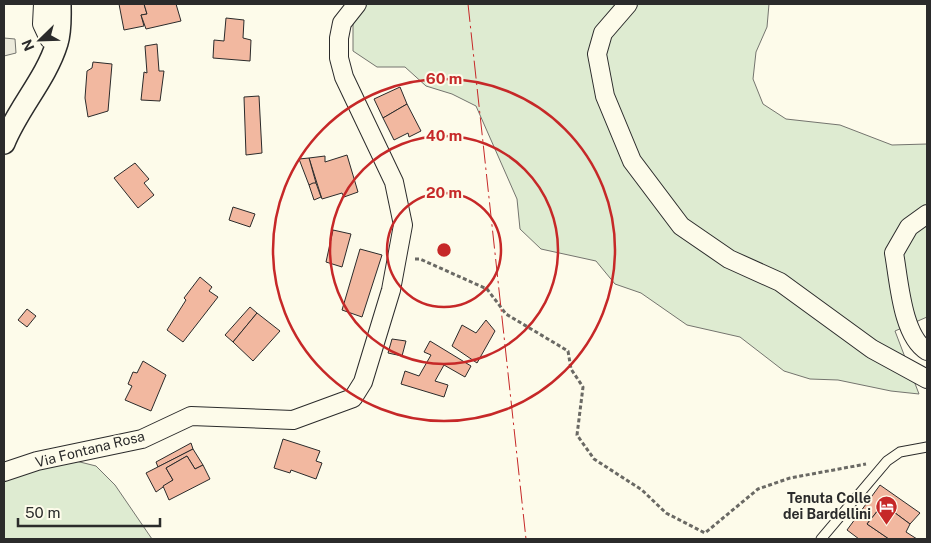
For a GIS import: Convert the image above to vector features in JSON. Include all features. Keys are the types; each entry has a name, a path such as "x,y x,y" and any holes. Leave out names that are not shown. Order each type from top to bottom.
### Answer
{"street":[{"path":"43,4 42,24 49,39 57,42"},
{"path":"4,143 14,119 39,81 57,42 60,26 60,4"},
{"name":"Via Fontana Rosa","path":"4,472 37,461 142,439 191,416 293,420 353,398 363,382 391,290 403,225 394,182 344,77 339,58 339,38 342,23 357,4"},
{"path":"628,4 603,33 597,54 605,96 632,161 681,226 729,258 780,282 872,350 927,379"},
{"path":"927,214 909,227 894,253 904,311 912,334 922,348 927,351"}],"lane":[{"path":"822,539 887,461 900,452 927,447"}],"path":[{"path":"396,259 420,259 487,289 506,314 568,351 571,369 583,387 577,435 594,459 642,490 666,513 706,533 758,489 790,478 887,461"}],"green space":[{"path":"353,4 769,4 767,27 756,52 753,79 763,104 786,119 840,125 892,145 927,144 927,317 895,331 919,394 891,391 838,380 810,379 784,371 740,337 687,325 641,293 615,284 596,261 541,249 520,229 517,199 476,106 452,94 426,86 405,67 377,67 353,51"},
{"path":"68,459 96,466 115,485 152,539 4,539 4,479"}],"shaded area":[{"path":"4,38 15,39 16,53 4,56"}],"building":[{"path":"119,4 144,4 147,14 141,15 144,26 124,30"},
{"path":"144,4 176,4 181,21 146,29 141,15 147,14"},
{"path":"226,18 244,20 243,38 251,40 250,61 213,58 214,40 224,41"},
{"path":"157,44 159,71 164,71 160,101 141,100 144,72 147,73 145,46"},
{"path":"93,62 112,64 108,111 88,117 85,98 87,71 92,68"},
{"path":"400,87 407,104 383,118 374,99"},
{"path":"259,96 262,153 246,155 244,97"},
{"path":"407,104 421,131 409,137 408,133 394,140 383,118"},
{"path":"347,155 358,192 344,197 342,193 322,199 309,158 325,156 325,162"},
{"path":"309,158 316,183 309,185 299,159"},
{"path":"135,163 149,179 144,183 154,195 138,208 114,178"},
{"path":"316,183 321,197 314,200 309,185"},
{"path":"233,207 255,214 250,227 229,220"},
{"path":"333,230 351,234 342,267 326,262"},
{"path":"360,249 382,255 362,317 342,310"},
{"path":"200,277 212,287 209,291 218,297 183,342 167,330 186,300 184,298"},
{"path":"250,307 257,313 233,342 225,335"},
{"path":"27,309 36,316 27,327 18,320"},
{"path":"257,313 280,331 253,361 233,342"},
{"path":"486,320 495,331 477,363 452,346 462,325 476,333"},
{"path":"392,339 406,341 402,356 388,353"},
{"path":"430,341 471,366 465,377 444,365 435,381 448,385 444,397 401,384 405,371 419,376 431,355 424,352"},
{"path":"143,361 166,375 151,411 125,400 132,386 128,384 133,372 137,373"},
{"path":"283,439 320,451 316,461 322,463 316,479 291,470 290,473 274,468"},
{"path":"191,443 193,449 158,467 156,462"},
{"path":"193,449 203,465 195,469 187,456 166,468 173,480 156,492 146,473"},
{"path":"187,456 195,469 203,465 210,479 169,500 163,486 173,480 166,468"},
{"path":"880,485 920,513 910,524 883,504 867,524 889,539 859,539 847,530"},
{"path":"883,504 910,524 906,532 917,539 889,539 867,524"}],"power":[{"path":"468,4 526,539"}],"place":[{"name":"Tenuta Colle dei Bardellini","path":"887,525"}]}
